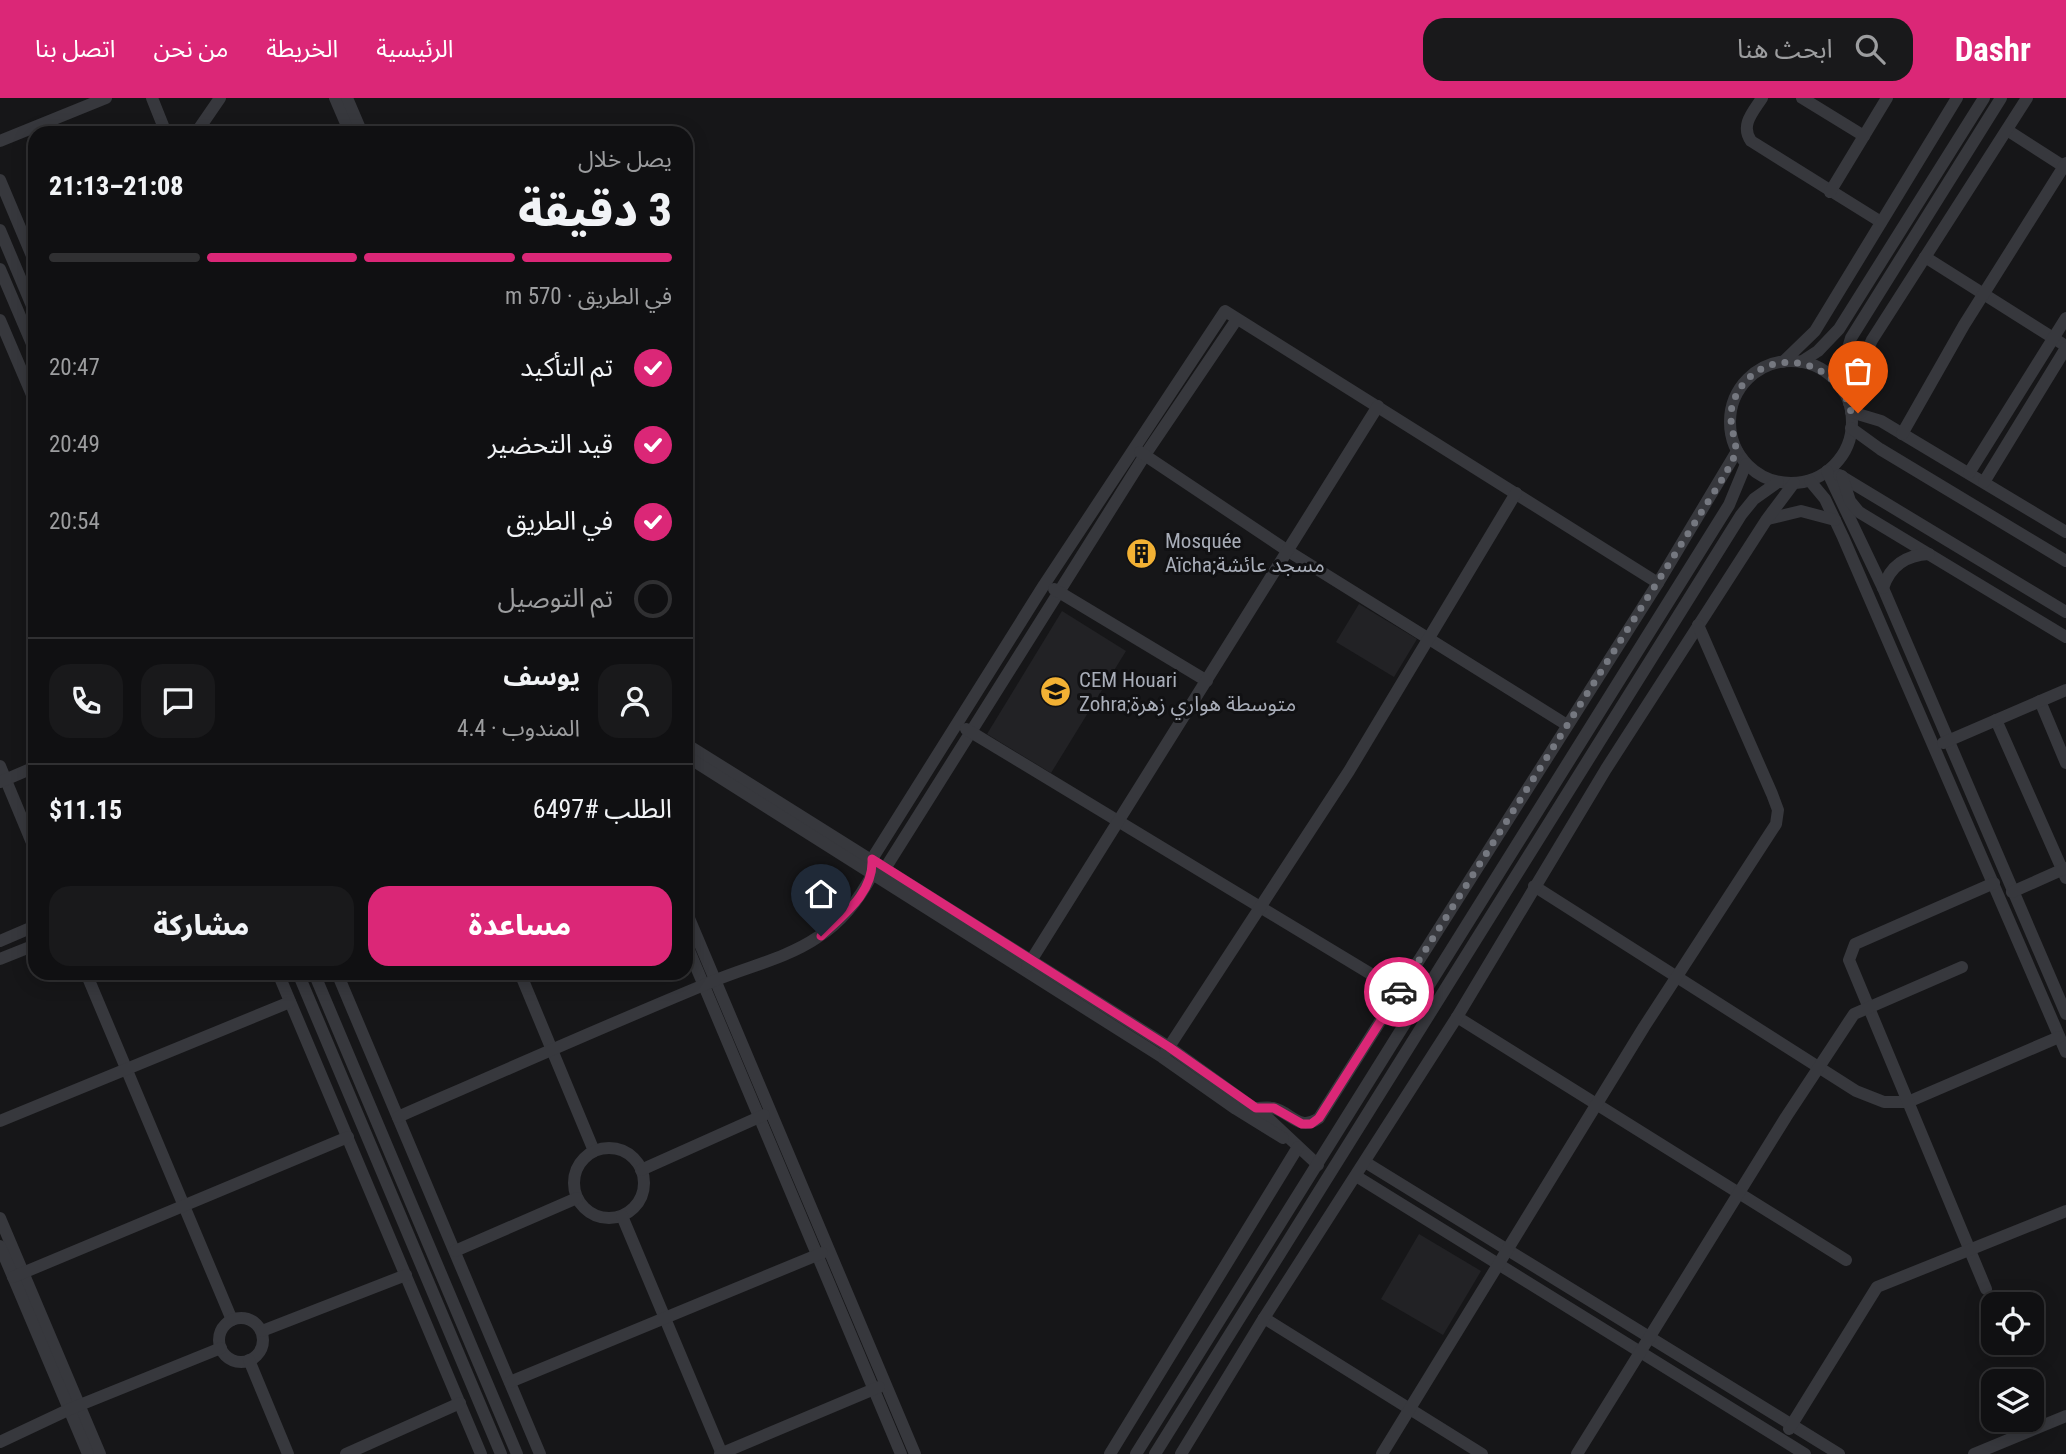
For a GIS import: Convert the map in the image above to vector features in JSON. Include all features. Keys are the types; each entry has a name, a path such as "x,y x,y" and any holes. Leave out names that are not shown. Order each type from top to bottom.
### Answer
{"street":[{"path":"37,126 106,98"},
{"path":"152,98 163,126"},
{"path":"201,126 220,98"},
{"path":"335,98 347,126"},
{"path":"347,98 359,126"},
{"path":"1762,98 1746,123 1748,137 1830,192 1881,222"},
{"path":"1802,98 1864,136"},
{"path":"1830,192 1887,98"},
{"path":"1957,98 1815,331 1783,362 1752,375 1733,402 1730,418 1737,451 1755,472 1778,482 1794,484 1810,481 1829,470 1848,443 1851,428 1843,365 1851,338 2001,98"},
{"path":"1801,362 1818,351 1839,329 1984,98"},
{"path":"1848,402 1867,350 2027,98"},
{"path":"0,141 28,130"},
{"path":"1902,434 1983,295 2065,166 2007,130"},
{"path":"0,180 28,246"},
{"path":"0,230 28,296"},
{"path":"1925,257 2066,347 1984,482"},
{"path":"0,269 28,335"},
{"path":"398,1117 552,1049 796,950 821,936 860,897 873,873 872,859 1044,584 1224,311 1658,583"},
{"path":"1969,473 2066,317"},
{"path":"873,873 886,867 1145,455 1237,319"},
{"path":"0,320 28,386"},
{"path":"1783,362 1801,362 1826,372 1848,402 2066,532"},
{"path":"1028,965 1377,406"},
{"path":"1851,428 1880,449 2066,561"},
{"path":"1133,449 1288,551 1567,725"},
{"path":"1256,1108 1274,1108 1302,1124 1311,1124 1319,1118 1658,583 1737,451"},
{"path":"1136,1454 1729,505 1746,464"},
{"path":"1829,470 2066,612"},
{"path":"1829,470 1949,739 2066,1014"},
{"path":"1842,476 1850,502 1859,512 2066,637"},
{"path":"1810,481 1825,499 1835,520 2066,1052"},
{"path":"1156,1454 1741,515 1761,493 1778,482"},
{"path":"1182,1454 1264,1318 1457,1017 1534,887 1698,625 1767,519 1794,484"},
{"path":"1166,1052 1349,771 1516,493"},
{"path":"1767,519 1801,511 1835,520"},
{"path":"1883,588 1890,572 1903,560 1929,554"},
{"path":"1044,584 1207,681"},
{"path":"1382,1454 1676,978 1776,824 1778,815 1772,794 1698,625"},
{"path":"1933,748 2066,690"},
{"path":"2040,701 2066,763"},
{"path":"1996,720 2065,872 2012,892"},
{"path":"957,723 1399,991"},
{"path":"693,748 886,867 1028,965"},
{"path":"693,760 1256,1108 1318,1165"},
{"path":"693,764 712,772"},
{"path":"0,766 3,781 28,835"},
{"path":"3,781 28,770"},
{"path":"1986,1289 1849,960 1855,944 1994,883"},
{"path":"1534,887 1818,1067 1875,1100 1893,1104 1908,1102 2059,1037"},
{"path":"0,941 28,929"},
{"path":"693,932 710,983 880,1387 915,1454"},
{"path":"0,959 28,948"},
{"path":"693,955 710,983"},
{"path":"1577,1454 1818,1067 1858,1010 1962,967"},
{"path":"89,980 232,1320"},
{"path":"281,980 481,1454"},
{"path":"301,980 501,1454"},
{"path":"317,980 517,1454"},
{"path":"344,980 398,1117 540,1454"},
{"path":"523,980 594,1151"},
{"path":"0,1121 290,1002"},
{"path":"1457,1017 1846,1260"},
{"path":"1166,1052 1236,1109 1298,1147"},
{"path":"641,1170 765,1115"},
{"path":"18,1275 184,1208 348,1137"},
{"path":"1110,1454 1298,1147"},
{"path":"616,1149 635,1160 641,1170 643,1192 638,1202 622,1216 598,1217 587,1211 577,1198 574,1179 577,1168 594,1151 616,1149"},
{"path":"1366,1162 1651,1335 1839,1454"},
{"path":"1356,1176 1805,1454"},
{"path":"454,1251 577,1198"},
{"path":"1782,1439 1877,1287 2066,1211"},
{"path":"622,1216 721,1454 880,1387"},
{"path":"0,1218 18,1275 74,1408 88,1454"},
{"path":"0,1247 18,1275"},
{"path":"510,1382 823,1252"},
{"path":"261,1331 406,1275"},
{"path":"246,1318 261,1331 263,1345 249,1360 234,1360 221,1348 221,1330 232,1320 246,1318"},
{"path":"1264,1318 1482,1454"},
{"path":"0,1442 74,1408 221,1348"},
{"path":"249,1360 288,1454"},
{"path":"880,1387 901,1454"},
{"path":"346,1454 460,1404"},
{"path":"74,1408 100,1454"},
{"path":"1974,1454 2066,1416"}],"shaded area":[{"path":"1359,604 1417,639 1394,677 1336,642"},
{"name":"CEM Houari Zohra;متوسطة هواري زهرة","path":"1062,611 1126,651 1051,773 987,734"},
{"path":"1419,1234 1481,1271 1443,1335 1381,1299"}],"way so far":[{"path":"1399,992 1723,478 1737,451 1731,435 1730,418 1733,402 1741,387 1752,375 1767,366 1783,362 1801,362 1826,372 1844,392 1851,412 1858,413"}],"place":[{"name":"Mosquée Aïcha;مسجد عائشة","path":"1142,553"},
{"name":"CEM Houari Zohra;متوسطة هواري زهرة","path":"1056,692"}],"route":[{"path":"821,936 860,897 873,873 872,859 1169,1047 1256,1108 1274,1108 1302,1124 1311,1124 1319,1118 1399,992"}]}
